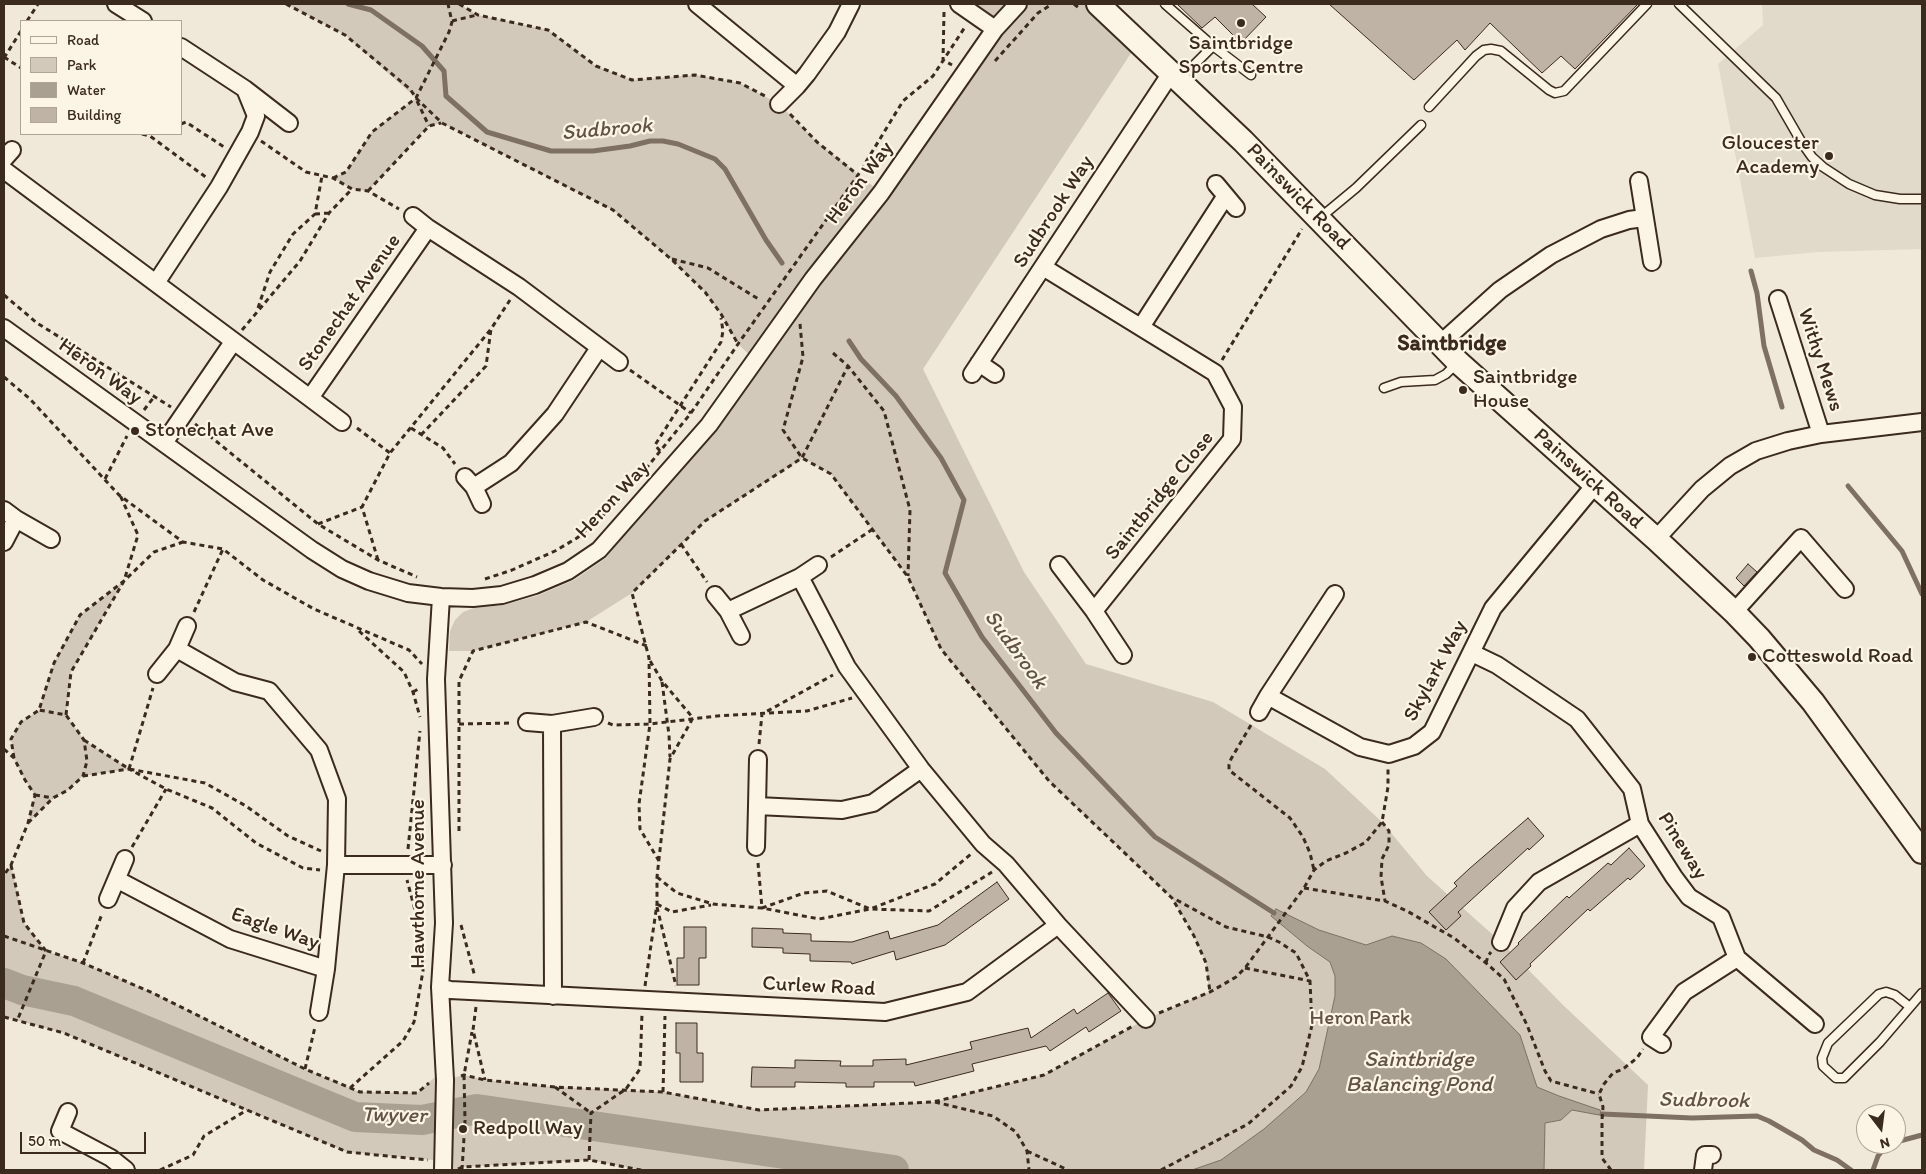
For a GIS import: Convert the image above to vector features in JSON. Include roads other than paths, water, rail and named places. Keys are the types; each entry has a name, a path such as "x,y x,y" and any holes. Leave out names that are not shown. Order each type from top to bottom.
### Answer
{"main road":[{"name":"Painswick Road","path":"1098,4 1243,141 1458,362 1594,486 1656,539 1734,612 1765,644 1813,702 1922,852"}],"street":[{"path":"116,4 137,13"},
{"path":"697,4 796,86"},
{"path":"780,104 807,74 837,32 851,4"},
{"path":"959,4 995,29"},
{"name":"Heron Way","path":"4,328 312,550 342,569 408,593 441,598 473,598 502,595 535,585 568,571 599,550 709,425 797,301 881,193 995,29 1018,4"},
{"path":"182,48 245,89 289,123"},
{"name":"Sudbrook Way","path":"995,374 976,368 1043,267 1175,77"},
{"path":"156,283 219,187 250,132 256,116 245,89"},
{"name":"Stonechat Avenue","path":"4,170 310,398 428,228"},
{"path":"1639,181 1652,262"},
{"path":"1043,267 1141,327 1226,196"},
{"name":"Stonechat Avenue","path":"413,216 428,228 519,287 619,362"},
{"path":"1440,344 1500,290 1552,255 1600,229 1644,218"},
{"name":"Withy Mews","path":"1778,299 1821,434"},
{"name":"Saintbridge Close","path":"1094,611 1232,440 1233,407 1215,373 1141,327"},
{"path":"164,443 233,342"},
{"path":"482,504 469,482 511,463 549,421 599,348"},
{"path":"310,398 342,422"},
{"path":"1656,539 1702,489 1730,466 1762,449 1821,434 1922,422"},
{"name":"Skylark Way","path":"1268,696 1360,747 1389,754 1414,746 1432,732 1493,608 1594,486"},
{"path":"4,542 10,515 52,539"},
{"path":"1734,612 1801,538 1845,589"},
{"path":"728,611 800,577 818,565"},
{"path":"1059,565 1094,611 1123,655"},
{"path":"800,577 846,667 921,769 983,844 1006,864 1058,925 1146,1019"},
{"path":"1259,712 1335,594"},
{"path":"715,595 728,611 741,636"},
{"name":"Hawthorne Avenue","path":"441,598 436,679 444,923 440,987 445,1080 444,1134 448,1167"},
{"path":"157,674 177,649 188,626"},
{"name":"Eagle Way","path":"118,880 230,939 326,969 336,865 337,798 319,750 269,692 235,682 177,649"},
{"name":"Pineway","path":"1472,653 1498,665 1577,719 1632,788 1640,824 1689,897 1722,917 1737,958 1815,1024"},
{"path":"527,722 552,724 594,717"},
{"path":"552,724 553,996"},
{"path":"756,847 758,759"},
{"path":"757,806 842,810 872,803 921,769"},
{"path":"1501,942 1515,908 1538,882 1640,824"},
{"path":"108,899 118,880 125,859"},
{"path":"336,865 443,865"},
{"name":"Curlew Road","path":"440,987 450,990 479,992 885,1012 967,992 1058,925"},
{"path":"1657,1040 1684,992 1737,958"},
{"path":"319,1012 326,969"},
{"path":"68,1112 60,1131 111,1158 126,1170"},
{"path":"1703,1170 1705,1155 1712,1155"}],"lane":[{"path":"1165,4 1213,46 1251,75"},
{"path":"1429,107 1476,56 1484,50 1491,48 1501,51 1548,90 1555,93 1564,91 1647,4"},
{"path":"1679,4 1776,98 1802,143 1812,157 1824,168 1848,184 1875,195 1900,199 1922,199"},
{"path":"1175,77 1213,46"},
{"path":"1316,215 1356,188 1421,125"},
{"path":"1384,388 1401,382 1435,380 1446,374 1458,362"},
{"path":"1910,1008 1895,995 1886,992 1879,994 1828,1043 1822,1058 1823,1066 1836,1078 1844,1078 1880,1042 1910,1008 1922,993"}],"water":[{"name":"Saintbridge Balancing Pond","path":"1276,909 1319,930 1366,945 1392,936 1421,943 1446,959 1520,1035 1537,1087 1600,1110 1602,1114 1572,1110 1561,1120 1545,1123 1544,1170 1192,1170 1221,1160 1264,1129 1306,1092 1319,1069 1335,996 1335,976 1330,962 1307,946 1271,916"}],"waterway":[{"name":"Sudbrook","path":"348,4 371,10 422,46 444,71 446,96 487,132 551,151 593,151 650,141 663,141 678,144 715,159 725,169 766,240 782,263"},
{"path":"1751,271 1757,293 1764,346 1782,407"},
{"name":"Sudbrook","path":"849,341 861,359 896,396 941,458 964,500 945,573 982,637 1056,733 1155,837 1274,913"},
{"path":"1848,486 1902,551 1922,594"},
{"name":"Twyver","path":"4,983 22,990 74,1001 355,1117 422,1120 477,1109 894,1170"},
{"name":"Sudbrook","path":"1602,1114 1692,1118 1757,1116 1802,1140 1814,1150 1837,1160 1851,1170"},
{"name":"Sudbrook","path":"1906,1139 1922,1135"},
{"name":"Sudbrook","path":"1873,1170 1880,1154"}],"place":[{"name":"Saintbridge Sports Centre","path":"1241,23"},
{"name":"Gloucester Academy","path":"1829,156"},
{"name":"Saintbridge House","path":"1463,390"},
{"name":"Stonechat Ave","path":"135,431"},
{"name":"Cotteswold Road","path":"1752,657"},
{"name":"Redpoll Way","path":"463,1129"}],"district":[{"name":"Saintbridge","path":"1452,344"}],"park label":[{"name":"Heron Park","path":"1360,1019"}]}
